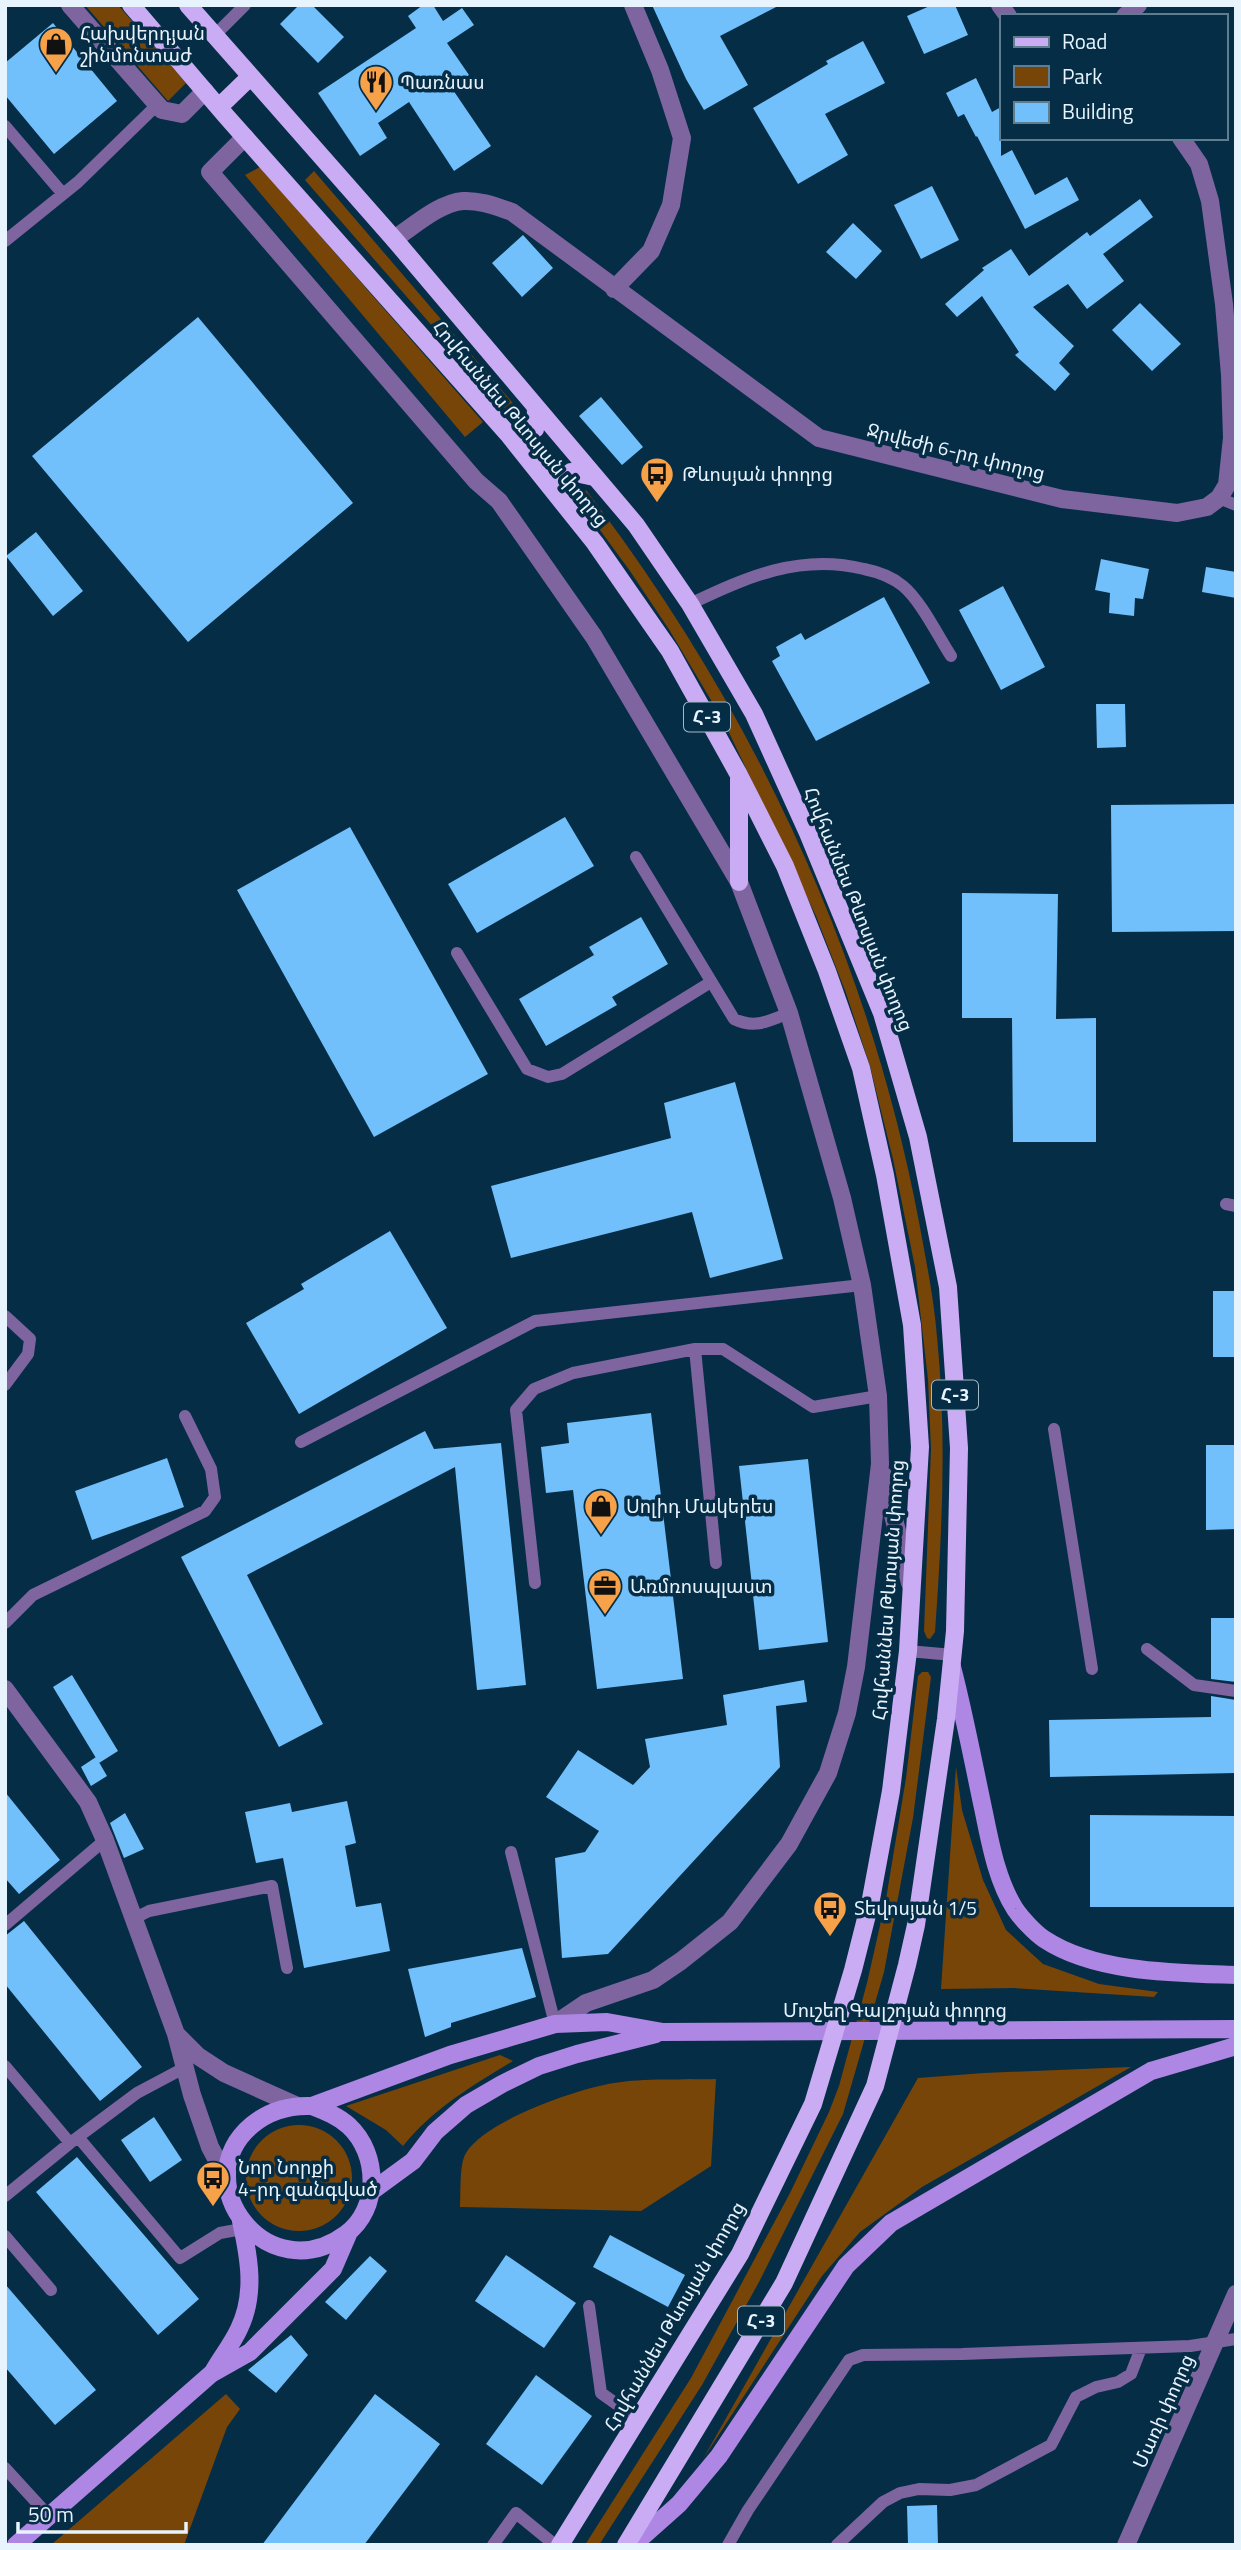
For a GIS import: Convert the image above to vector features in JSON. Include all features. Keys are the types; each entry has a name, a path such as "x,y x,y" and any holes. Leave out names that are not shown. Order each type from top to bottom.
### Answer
{"main road":[{"name":"Հովհաննես Թևոսյան փողոց","path":"131,5 508,434 565,503 670,651 739,775 785,866 827,971 861,1068 885,1175 913,1338 920,1447 908,1651 891,1791 871,1899 853,1970 813,2104 740,2254 639,2420 557,2545"},
{"name":"Հովհաննես Թևոսյան փողոց","path":"188,5 394,239 636,525 690,604 754,714 808,833 882,1013 918,1137 948,1287 959,1448 955,1631 946,1719 916,1925 875,2086 783,2283 626,2545"},
{"path":"219,107 250,77"},
{"path":"508,434 525,436 535,429 536,409"},
{"path":"565,503 562,480 571,472 594,477"},
{"path":"738,882 739,775"},
{"path":"952,1660 993,1859 1015,1910 1043,1939 1072,1953 1117,1966 1172,1973 1236,1975"},
{"name":"Մուշեղ Գալշոյան փողոց","path":"303,2106 450,2055 555,2024 607,2022 663,2032 1236,2029"},
{"path":"372,2191 413,2161 435,2132 466,2105 502,2084 539,2066 663,2032"},
{"path":"633,2545 679,2504 719,2456 846,2266 891,2223 1151,2071 1236,2046"},
{"path":"16,2545 211,2374 250,2351 333,2269 349,2232 360,2219 372,2191 372,2170 368,2154 360,2139 336,2116 303,2106 261,2118 246,2130 230,2152 228,2179 251,2273 247,2307 239,2330 211,2374"},
{"path":"241,2225 268,2244 285,2250 320,2248 349,2232"}],"street":[{"path":"69,5 162,110 182,114 205,91"},
{"path":"614,289 651,251 671,205 682,138 634,5"},
{"path":"245,137 210,172 459,461 499,501 594,637 738,882 789,1013 842,1198 862,1285 878,1396 880,1464 856,1667 847,1713 828,1773 789,1844 730,1922 653,1980 586,2003 555,2024"},
{"path":"1182,140 1199,164 1206,183 1224,304 1232,438 1229,494"},
{"name":"Ջրվեժի 6-րդ փողոց","path":"394,239 437,211 461,201 485,203 512,212 820,438 1062,499 1177,513 1207,507 1229,494"},
{"path":"880,1464 912,1595"},
{"path":"5,1689 88,1802 135,1918 176,2034 184,2068 210,2147 228,2179"},
{"path":"176,2034 198,2056 224,2073 303,2106"},
{"name":"Մառի փողոց","path":"1126,2545 1236,2294"}],"lane":[{"path":"214,36 244,5"},
{"path":"5,241 63,194 157,105"},
{"path":"5,126 63,194"},
{"path":"1229,494 1236,463"},
{"path":"690,604 729,586 785,566 813,562 851,565 886,574 904,587 951,656"},
{"path":"636,857 734,1019 745,1024 760,1025 789,1013"},
{"path":"457,953 527,1069 548,1077 562,1074 711,982"},
{"path":"301,1442 535,1321 862,1285"},
{"path":"5,1316 30,1339 28,1354 5,1385"},
{"path":"535,1583 516,1410 534,1390 573,1373 695,1349 723,1349 813,1407 878,1396"},
{"path":"695,1349 716,1563"},
{"path":"5,1623 33,1595 205,1511 215,1497 211,1469 185,1416"},
{"path":"1054,1429 1092,1669"},
{"path":"1147,1650 1194,1685 1236,1690"},
{"path":"908,1651 952,1660"},
{"path":"5,1925 105,1840"},
{"path":"511,1852 555,2024"},
{"path":"135,1918 149,1911 272,1885 286,1968"},
{"path":"5,2066 180,2258 220,2232 241,2225"},
{"path":"5,2196 137,2093 184,2068"},
{"path":"5,2236 51,2290"},
{"path":"589,2306 601,2393 639,2420"},
{"path":"728,2545 839,2372 849,2361 863,2355 1141,2348 1236,2339"},
{"path":"838,2545 883,2502 900,2493 919,2489 950,2490 976,2486 1051,2445 1076,2397 1096,2387 1118,2382 1131,2374 1141,2348"},
{"path":"5,2468 48,2515"},
{"path":"493,2545 516,2513 557,2545"}],"green space":[{"path":"85,5 118,5 186,83 168,101"},
{"path":"260,167 483,422 465,437 245,175"},
{"path":"314,171 523,415 527,421 525,426 520,426 515,421 305,180"},
{"path":"586,490 646,572 701,658 751,746 796,837 835,930 869,1026 897,1123 919,1222 936,1323 942,1411 942,1484 935,1632 930,1639 924,1631 931,1449 928,1379 915,1267 893,1159 870,1066 846,993 816,916 724,722 670,631 575,496"},
{"path":"922,1672 928,1672 931,1677 913,1818 884,1972 843,2114 759,2282 702,2385 599,2545 585,2545 691,2378 790,2193 829,2112 839,2086 867,1983 886,1899 906,1778 918,1676"},
{"path":"956,1767 962,1810 983,1880 1006,1930 1043,1964 1099,1984 1158,1992 1154,1997 1014,1988 941,1989"},
{"path":"500,2055 513,2061 441,2109 403,2146 386,2130 346,2106"},
{"path":"1131,2067 922,2187 860,2232 822,2276 703,2459 918,2078"},
{"path":"716,2079 711,2166 641,2211 460,2207 461,2171 466,2153 476,2141 511,2118 555,2099 598,2086 625,2081"},
{"path":"299,2125 319,2129 337,2140 348,2158 352,2178 348,2198 337,2216 319,2227 299,2231 279,2227 261,2216 250,2198 246,2178 250,2158 261,2140 279,2129"},
{"path":"226,2394 240,2409 227,2427 184,2545 51,2545"}],"building":[{"path":"299,5 312,5 344,37 318,63 280,24"},
{"path":"423,5 433,5 443,21 462,8 474,25 447,43 469,75 451,87 491,146 454,171 409,102 378,123 387,138 360,156 318,93 416,28 408,16"},
{"path":"652,5 780,5 720,36 748,85 704,110 686,79"},
{"path":"932,5 955,5 968,35 924,54 907,16"},
{"path":"53,23 117,101 54,154 5,95 5,63"},
{"path":"863,41 885,83 825,114 848,155 798,184 753,108 828,64 826,61"},
{"path":"976,78 992,112 1000,108 1001,156 1012,150 1035,195 1067,177 1079,200 1025,229 977,136 964,114 958,117 946,93"},
{"path":"932,186 959,240 921,259 894,205"},
{"path":"1140,199 1153,217 1103,254 1124,281 1087,309 1068,284 1033,307 1074,346 1059,363 1070,374 1055,391 1015,355 1019,352 982,296 957,317 945,304 984,270 982,268 1011,249 1029,276 1087,232 1090,236"},
{"path":"853,223 882,251 856,279 826,252"},
{"path":"523,235 553,268 522,297 492,263"},
{"path":"1140,303 1181,344 1152,371 1112,330"},
{"path":"198,317 353,503 188,642 32,456"},
{"path":"601,397 643,447 622,465 579,416"},
{"path":"36,532 83,591 53,616 6,556"},
{"path":"1101,559 1149,569 1143,599 1135,598 1134,616 1109,613 1110,593 1095,590"},
{"path":"1206,567 1236,572 1236,598 1202,592"},
{"path":"1003,586 1045,667 1001,690 959,610"},
{"path":"884,597 930,683 816,741 772,661 780,656 776,647 801,633 805,640"},
{"path":"1096,704 1125,704 1126,747 1097,748"},
{"path":"1236,804 1236,931 1112,932 1111,805"},
{"path":"565,817 594,866 477,933 448,884"},
{"path":"350,827 488,1074 374,1137 237,890"},
{"path":"962,893 1058,894 1056,1019 1096,1018 1096,1142 1013,1142 1012,1018 962,1018"},
{"path":"641,917 668,964 612,997 617,1005 546,1046 519,999 594,955 589,947"},
{"path":"735,1082 783,1259 710,1278 692,1212 511,1258 491,1186 671,1138 664,1103"},
{"path":"390,1231 447,1328 299,1414 246,1323 304,1289 301,1284"},
{"path":"1213,1291 1236,1291 1236,1357 1213,1357"},
{"path":"651,1413 683,1679 597,1689 573,1490 546,1493 541,1447 569,1443 567,1423"},
{"path":"425,1431 434,1449 501,1443 526,1685 477,1690 455,1467 247,1575 323,1724 279,1747 181,1557"},
{"path":"1206,1445 1236,1445 1236,1529 1206,1530"},
{"path":"167,1458 184,1507 92,1540 75,1491"},
{"path":"808,1459 828,1642 759,1650 739,1466"},
{"path":"1211,1618 1236,1618 1236,1682 1211,1679"},
{"path":"72,1675 118,1751 99,1763 53,1687"},
{"path":"804,1680 807,1702 776,1706 780,1767 608,1954 562,1958 555,1858 585,1852 599,1831 546,1797 578,1750 633,1785 650,1767 645,1739 727,1725 723,1695"},
{"path":"1211,1696 1236,1700 1236,1773 1050,1777 1049,1720 1211,1717"},
{"path":"96,1757 107,1776 91,1786 81,1767"},
{"path":"5,1792 60,1860 19,1894 5,1878"},
{"path":"347,1801 356,1843 345,1846 356,1907 381,1903 390,1951 304,1968 283,1858 256,1863 245,1812 290,1803 292,1812"},
{"path":"125,1813 144,1849 124,1858 110,1823"},
{"path":"1090,1815 1236,1816 1236,1907 1090,1907"},
{"path":"24,1921 142,2067 100,2101 5,1984 5,1936"},
{"path":"522,1948 536,1997 451,2023 451,2027 425,2037 408,1969"},
{"path":"154,2117 182,2160 150,2182 121,2140"},
{"path":"77,2157 199,2299 158,2335 36,2192"},
{"path":"610,2235 685,2275 668,2307 593,2267"},
{"path":"506,2255 576,2303 544,2348 475,2301"},
{"path":"370,2256 387,2271 346,2320 325,2302"},
{"path":"5,2284 96,2390 55,2425 5,2367"},
{"path":"291,2335 308,2355 276,2393 248,2370"},
{"path":"536,2375 592,2416 542,2485 486,2444"},
{"path":"375,2394 440,2444 364,2545 262,2545"},
{"path":"937,2505 938,2545 908,2545 907,2506"}],"place":[{"name":"Հախվերդյան շինմոնտաժ","path":"56,74"},
{"name":"Պառնաս","path":"376,112"},
{"name":"Թևոսյան փողոց","path":"657,504"},
{"name":"Սոլիդ Մակերես","path":"601,1536"},
{"name":"Առմռոսպլաստ","path":"605,1616"},
{"name":"Տեվոսյան 1/5","path":"830,1938"},
{"name":"Նոր Նորքի 4-րդ զանգված","path":"213,2208"}]}
